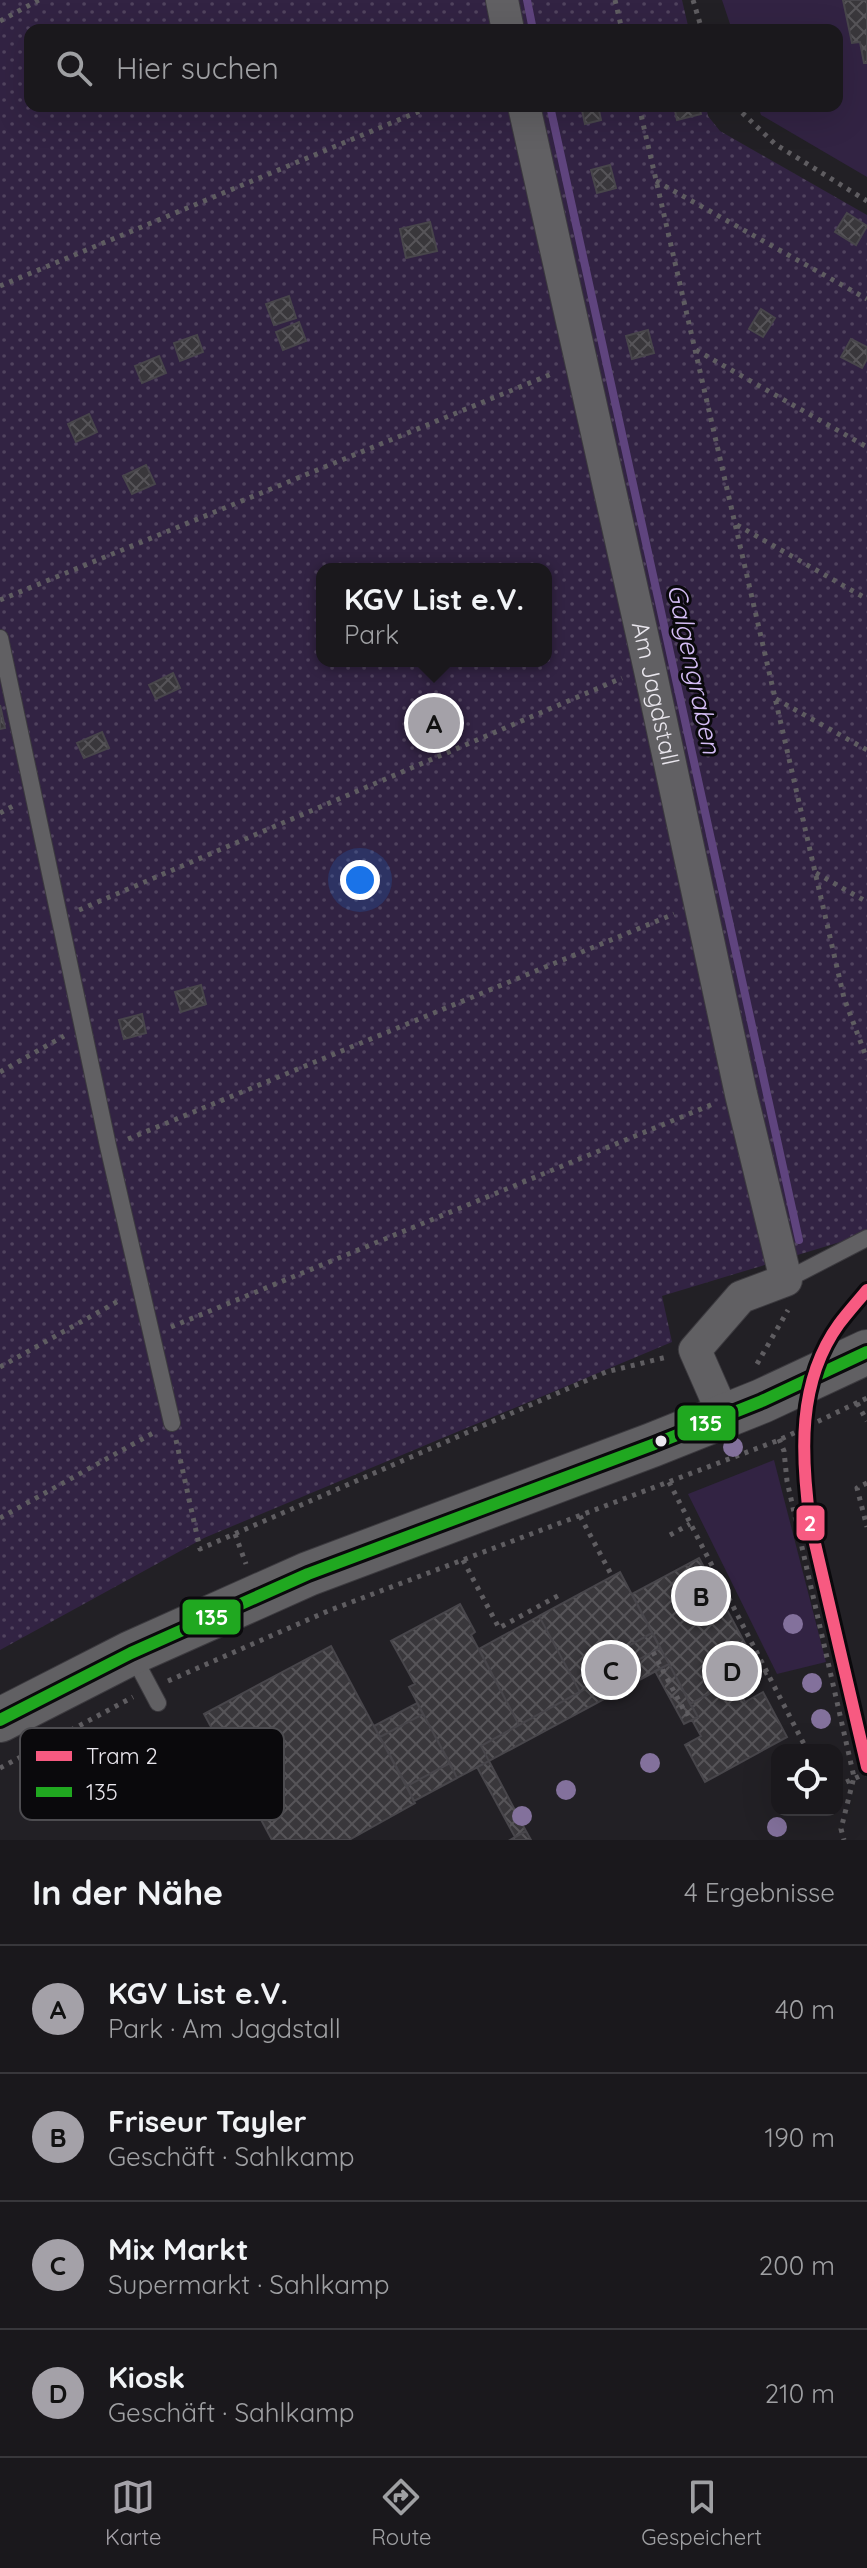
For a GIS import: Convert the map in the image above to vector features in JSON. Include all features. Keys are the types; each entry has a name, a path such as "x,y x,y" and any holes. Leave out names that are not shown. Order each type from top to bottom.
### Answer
{"street":[{"path":"502,0 507,24"},
{"name":"Am Jagdstall","path":"525,112 741,1094 786,1280"},
{"path":"743,1408 695,1350 741,1297 786,1280"},
{"path":"0,1720 147,1681 308,1574 743,1408 867,1352"}],"lane":[{"path":"0,638 108,1146 172,1423"},
{"path":"786,1280 867,1238"}],"path":[{"path":"0,21 39,0"},
{"path":"615,0 621,24"},
{"path":"693,0 700,24"},
{"path":"0,286 418,112"},
{"path":"640,112 844,998 867,1059"},
{"path":"741,112 775,144 867,201"},
{"path":"655,180 867,299"},
{"path":"695,349 867,447"},
{"path":"0,600 563,369 581,365"},
{"path":"736,525 867,599"},
{"path":"60,918 610,682 650,670"},
{"path":"775,698 867,750"},
{"path":"816,873 867,902"},
{"path":"108,1146 700,906"},
{"path":"0,1072 84,1028"},
{"path":"152,1334 741,1094"},
{"path":"786,1280 792,1302 751,1374 743,1408 779,1440 784,1451 787,1481 854,1777 841,1829 844,1840"},
{"path":"0,1367 142,1288"},
{"path":"0,1518 172,1423 200,1549 606,1372 695,1350"},
{"path":"68,1728 147,1681 779,1440 867,1398"},
{"path":"857,1403 867,1421"},
{"path":"669,1482 804,1744"},
{"path":"867,1483 857,1488 867,1527"},
{"path":"580,1516 612,1576"},
{"path":"670,1535 690,1524"},
{"path":"235,1534 246,1565"},
{"path":"463,1560 499,1628 563,1593"},
{"path":"653,1652 686,1714 694,1710"},
{"path":"737,1687 767,1672"},
{"path":"0,1768 20,1756"},
{"path":"843,1783 867,1773"}],"shaded area":[{"path":"0,0 682,0 688,24 24,24 24,112 707,112 720,131 867,215 867,1232 662,1296 672,1342 204,1538 0,1650"},
{"path":"722,0 867,0 867,177 760,112 843,112 843,24 730,24"},
{"path":"774,1460 826,1662 777,1674 688,1494"}],"building":[{"path":"843,0 867,0 867,63 864,63 860,42 852,43"},
{"path":"582,112 599,112 601,120 585,124"},
{"path":"675,112 700,112 701,114 677,120"},
{"path":"610,165 616,188 597,193 591,170"},
{"path":"847,213 867,226 856,245 835,232"},
{"path":"430,222 437,251 406,258 400,229"},
{"path":"289,296 296,318 274,325 266,304"},
{"path":"761,309 775,318 763,337 749,329"},
{"path":"299,322 306,341 283,350 276,332"},
{"path":"648,330 654,353 632,359 626,336"},
{"path":"197,335 203,352 180,361 174,343"},
{"path":"851,339 867,347 867,359 862,368 841,357"},
{"path":"159,356 166,373 142,383 135,366"},
{"path":"89,414 97,432 76,442 68,424"},
{"path":"146,465 155,484 132,494 123,476"},
{"path":"173,673 180,688 156,699 149,685"},
{"path":"0,705 5,728 0,729"},
{"path":"102,732 109,748 84,758 77,743"},
{"path":"201,985 206,1004 181,1012 175,992"},
{"path":"142,1014 146,1033 124,1039 119,1020"},
{"path":"699,1558 746,1645 721,1658 733,1681 690,1704 632,1594"},
{"path":"620,1572 652,1633 610,1656 618,1671 580,1692 539,1616"},
{"path":"460,1604 475,1632 471,1635 519,1725 481,1746 489,1761 457,1778 409,1687 415,1684 391,1641"},
{"path":"539,1616 580,1692 519,1725 479,1649"},
{"path":"652,1633 660,1648 618,1671 610,1656"},
{"path":"331,1646 415,1803 349,1840 272,1840 261,1820 284,1820 284,1728 212,1728 204,1714"},
{"path":"660,1648 669,1664 489,1761 481,1746"},
{"path":"669,1664 698,1717 684,1724 655,1671"},
{"path":"733,1681 745,1702 763,1692 787,1737 705,1782 685,1745 701,1736 692,1720 698,1717 690,1704"},
{"path":"417,1703 423,1714 380,1737 374,1726"},
{"path":"423,1714 450,1763 407,1786 380,1737"},
{"path":"489,1761 526,1831 515,1837 477,1767"},
{"path":"450,1763 457,1778 414,1801 407,1786"},
{"path":"526,1831 531,1840 510,1840 515,1837"}],"waterway":[{"name":"Galgengraben","path":"527,0 532,24"},
{"name":"Galgengraben","path":"551,112 799,1240"}],"tram line":[{"name":"2","path":"867,1290 839,1324 815,1370 805,1420 804,1445 810,1522 867,1767"}],"transit line":[{"name":"135","path":"0,1720 131,1653 308,1574 652,1445 762,1401 867,1352"}],"place":[{"name":"KGV List e.V.","path":"434,723"},
{"name":"Friseur Tayler","path":"701,1596"},
{"name":"Mix Markt","path":"611,1670"},
{"name":"Kiosk","path":"732,1671"}]}
